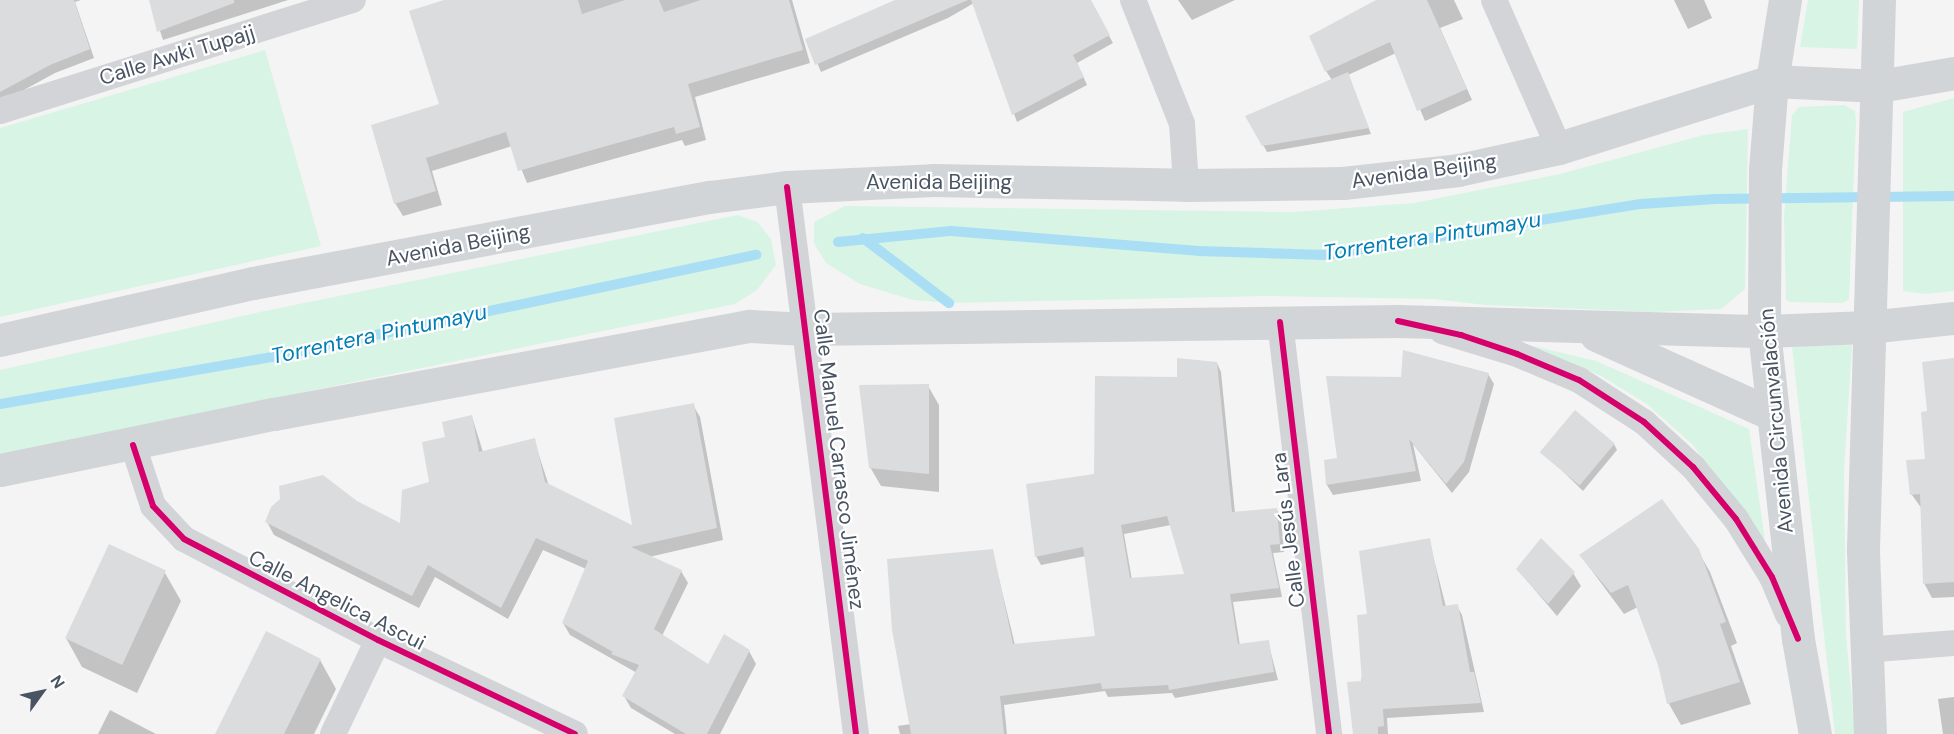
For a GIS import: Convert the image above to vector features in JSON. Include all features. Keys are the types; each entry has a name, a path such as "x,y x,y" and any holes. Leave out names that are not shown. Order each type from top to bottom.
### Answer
{"main road":[{"name":"Avenida Circunvalación","path":"1785,0 1772,81 1766,170 1764,331 1798,639 1815,734"},
{"path":"1870,734 1864,650 1868,327 1879,86 1879,0"},
{"name":"Avenida Beijing","path":"0,340 253,283 698,200 787,187 933,180 1186,185 1343,183 1458,170 1559,148 1772,81 1879,86 1954,73"},
{"path":"0,470 133,445 274,414 750,326 806,329 1398,321 1583,329 1764,331 1868,327 1954,318"},
{"path":"1583,329 1772,414"}],"street":[{"name":"Calle Awki Tupajj","path":"0,111 353,0"},
{"path":"1133,0 1182,124 1186,185"},
{"path":"1494,0 1559,148"},
{"name":"Calle Manuel Carrasco Jiménez","path":"787,187 856,734"},
{"path":"1398,321 1461,335 1516,354 1579,380 1644,422 1693,467 1736,519 1772,577 1798,639"},
{"name":"Calle Jesús Lara","path":"1280,322 1329,734"},
{"name":"Calle Angelica Ascui","path":"133,445 153,506 184,539 378,640 575,734"},
{"path":"333,734 378,640"},
{"path":"1864,650 1954,643"}],"green space":[{"path":"1808,0 1859,0 1857,49 1800,47"},
{"path":"265,50 321,246 0,317 0,128"},
{"path":"1954,98 1954,291 1925,294 1903,291 1903,112"},
{"path":"1844,105 1855,111 1856,121 1849,299 1843,303 1790,302 1786,300 1784,216 1792,115 1799,107"},
{"path":"1748,129 1745,289 1721,309 1654,312 1486,305 1434,299 1267,296 949,303 913,300 860,284 826,263 814,243 814,222 845,206 1294,212 1414,203 1560,174 1704,135"},
{"path":"738,215 757,222 771,239 776,265 757,290 735,304 0,454 0,370 260,312"},
{"path":"1529,345 1596,361 1749,429 1765,541 1692,444 1647,404 1601,376"},
{"path":"1852,345 1844,471 1846,635 1855,734 1835,734 1792,346"}],"building":[{"path":"0,0 74,0 90,49 50,65 0,92"},
{"path":"149,0 234,0 234,3 157,32"},
{"path":"444,0 578,0 582,14 625,0 659,0 664,12 701,0 789,0 803,50 688,84 700,127 676,134 674,127 518,171 506,132 426,158 436,191 394,204 371,125 439,104 409,11"},
{"path":"895,0 968,0 815,65 805,39"},
{"path":"971,0 1091,0 1110,35 1073,55 1084,77 1012,115"},
{"path":"1376,0 1427,0 1467,89 1417,111 1390,42 1325,72 1309,36"},
{"path":"1348,72 1369,128 1262,146 1245,116"},
{"path":"1403,350 1489,373 1464,462 1446,484 1409,439 1416,471 1326,485 1324,460 1337,458 1326,376 1401,377"},
{"path":"1177,358 1217,362 1232,512 1277,508 1280,544 1270,545 1279,588 1230,594 1238,644 1269,640 1274,672 1169,690 1168,685 1102,689 1101,683 1000,696 1004,734 911,734 892,630 887,559 993,549 1013,644 1095,636 1083,547 1035,557 1026,484 1094,474 1095,376 1177,377","holes":["1167,516 1184,574 1130,578 1121,525"]},
{"path":"1954,358 1954,582 1923,584 1920,494 1910,495 1906,460 1925,459 1921,412 1927,411 1922,362"},
{"path":"929,384 929,474 869,468 859,385"},
{"path":"694,403 717,528 631,547 682,570 654,629 708,664 724,634 750,650 707,734 686,734 622,696 639,665 611,654 613,652 562,623 588,561 536,538 501,608 428,565 412,596 265,522 271,507 280,499 279,486 323,475 357,501 400,523 402,490 429,482 422,442 445,437 442,422 472,415 479,452 535,438 545,482 632,525 614,418"},
{"path":"1575,410 1615,443 1579,486 1540,452"},
{"path":"1662,499 1699,549 1726,622 1720,624 1740,682 1667,704 1658,665 1628,585 1611,593 1579,555"},
{"path":"1430,538 1443,606 1458,604 1470,672 1474,672 1481,703 1383,709 1384,726 1378,727 1378,734 1353,734 1347,682 1362,681 1357,615 1367,614 1359,551"},
{"path":"1541,538 1575,572 1548,604 1516,569"},
{"path":"109,544 166,571 122,665 65,638"},
{"path":"266,631 321,659 284,734 215,734"}],"waterway":[{"name":"Torrentera Pintumayu","path":"838,242 951,231 1198,251 1325,255 1641,204 1715,199 1954,196"},
{"path":"863,238 949,303"},
{"name":"Torrentera Pintumayu","path":"0,404 271,357 756,255"}],"cycle path":[{"path":"787,187 856,734"},
{"path":"1398,321 1461,335 1517,354 1579,380 1644,422 1693,467 1736,519 1772,577 1798,639"},
{"path":"1280,322 1329,734"},
{"path":"133,445 153,506 184,539 378,640 575,734"}]}
